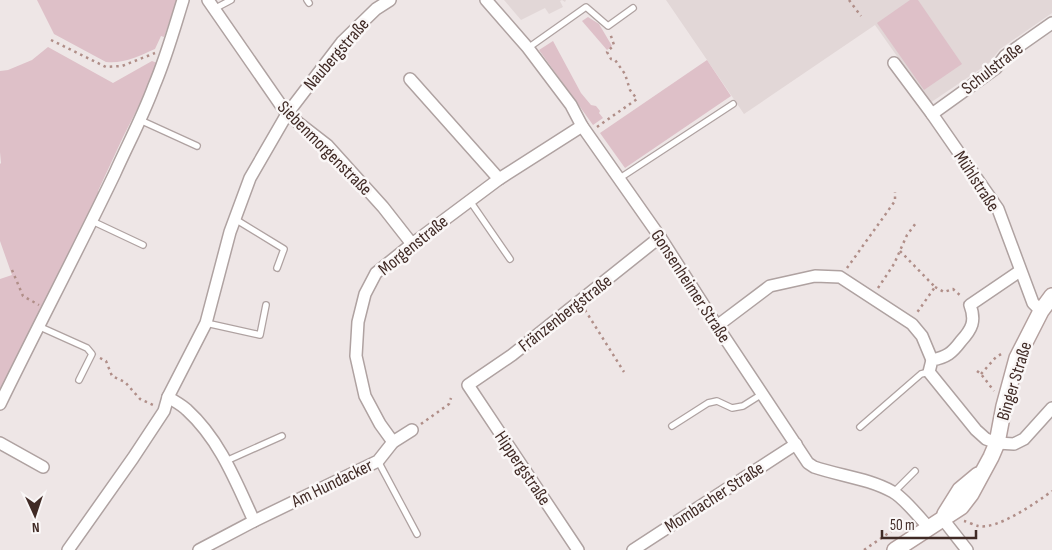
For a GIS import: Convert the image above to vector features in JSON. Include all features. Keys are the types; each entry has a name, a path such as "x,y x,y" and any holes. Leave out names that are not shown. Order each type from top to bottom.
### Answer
{"main road":[{"name":"Binger Straße","path":"895,550 942,518 960,490 984,469 992,457 1017,358 1040,311 1052,296"}],"street":[{"path":"0,404 46,309 92,221 140,120 166,55 183,0"},
{"name":"Naubergstraße","path":"68,550 133,458 164,410 168,397 206,324 230,232 250,178 287,114 342,42 376,9 390,0"},
{"name":"Gonsenheimer Straße","path":"486,0 528,48 571,105 585,130 660,237 808,463 814,467 870,482 894,492 929,528"},
{"name":"Siebenmorgenstraße","path":"211,5 287,114 328,145 383,207 412,244"},
{"name":"Schulstraße","path":"932,114 996,68 1005,56 1052,23"},
{"name":"Mühlstraße","path":"894,63 998,209 1033,302 1040,311"},
{"path":"410,79 499,180"},
{"name":"Morgenstraße","path":"393,442 380,424 365,396 356,356 358,322 365,294 376,273 499,180 585,130"},
{"name":"Fränzenbergstraße","path":"468,385 512,355 660,237"},
{"path":"932,360 951,353 969,332 973,314 970,305 1020,270"},
{"path":"717,326 770,286 815,276 840,277 910,323 922,336 932,360 929,372 976,430 986,439 997,443 1014,444 1024,439 1052,408"},
{"name":"Hippergstraße","path":"468,385 578,550"},
{"path":"168,397 186,408 207,431 226,461 254,521"},
{"name":"Am Hundacker","path":"199,550 378,461 393,442 412,430"},
{"path":"0,443 43,467"},
{"name":"Mombacher Straße","path":"633,550 796,444"},
{"path":"942,518 967,550"}],"lane":[{"path":"211,5 231,0"},
{"path":"528,48 586,7 608,26 634,8"},
{"path":"620,178 733,104"},
{"path":"140,120 197,146"},
{"path":"470,201 510,259"},
{"path":"235,219 284,249 276,268"},
{"path":"92,221 143,245"},
{"path":"206,324 260,335 266,305"},
{"path":"38,326 87,348 92,354 78,380"},
{"path":"860,427 921,374 929,372"},
{"path":"672,426 708,403 717,401 732,408 743,406 762,394"},
{"path":"226,461 282,436"},
{"path":"378,461 417,534"},
{"path":"894,492 915,471"}],"path":[{"path":"849,0 861,16"},
{"path":"585,130 637,99 630,90 625,74 607,52 614,45 608,26"},
{"path":"51,40 106,67 122,66 154,53 166,55"},
{"path":"840,277 895,202 895,192"},
{"path":"871,297 894,264 907,235 916,223"},
{"path":"900,251 935,287 944,292 953,289 970,305"},
{"path":"12,270 23,296 46,309"},
{"path":"910,323 935,287"},
{"path":"580,301 624,372"},
{"path":"981,374 1003,352"},
{"path":"106,361 112,376 124,382 140,399"},
{"path":"977,371 998,396"},
{"path":"412,430 449,404 451,398"},
{"path":"962,520 980,527 998,524 1037,502 1052,491"},
{"path":"864,550 912,517"}],"shaded area":[{"path":"37,0 177,0 164,37 161,36 155,49 131,59 119,62 106,62 54,34"},
{"path":"504,0 562,0 560,1 563,7 549,14 545,8 521,20"},
{"path":"666,0 1052,0 1052,13 1000,49 989,63 930,103 875,25 744,114"},
{"path":"910,0 918,0 962,64 924,90 877,23"},
{"path":"588,17 599,24 612,46 607,50 582,21"},
{"path":"553,41 581,93 591,105 596,106 600,111 599,113 603,118 593,125 539,50"},
{"path":"48,47 113,83 152,61 160,64 123,137 98,191 99,193 0,389 0,279 12,275 0,241 0,71 8,70 32,60"},
{"path":"707,60 731,96 625,168 600,133"}]}
